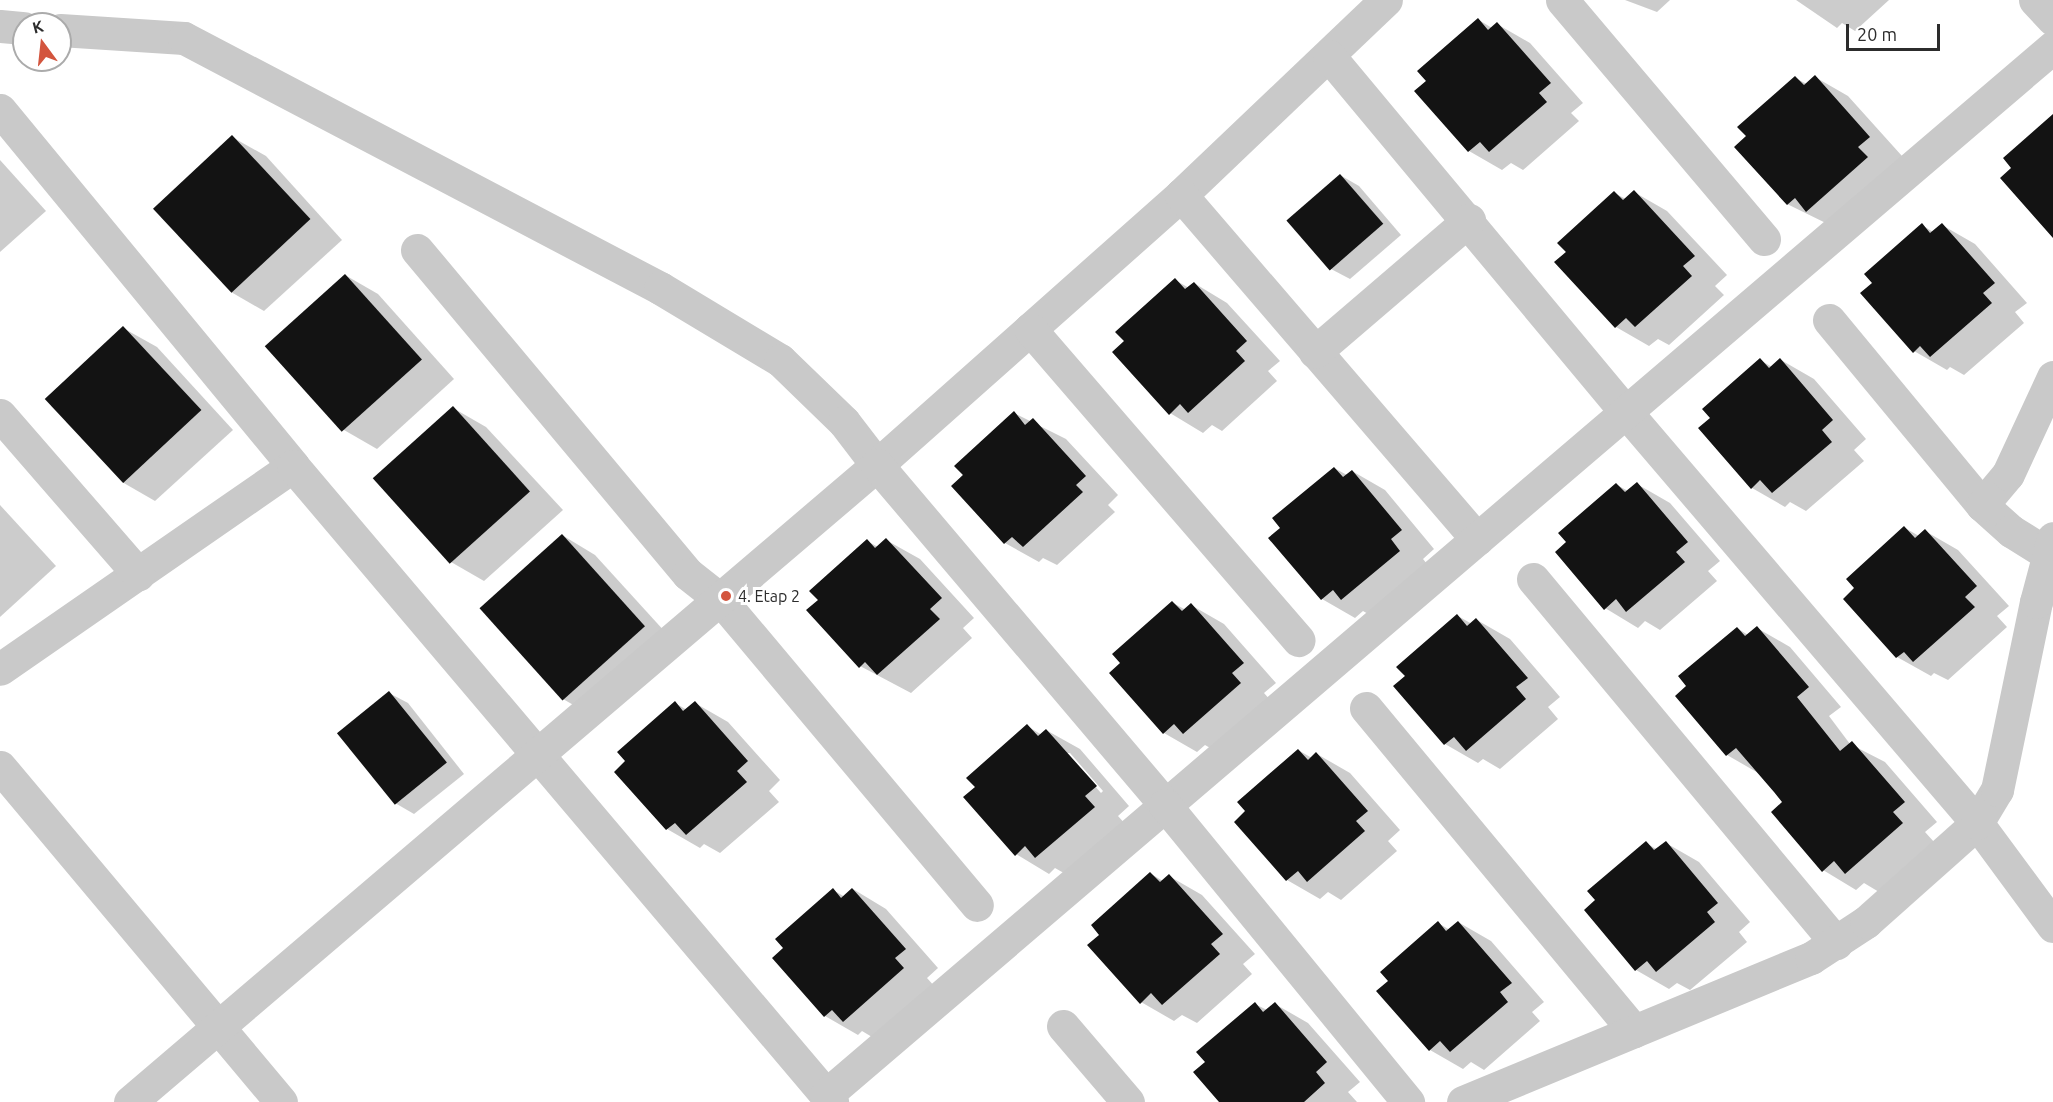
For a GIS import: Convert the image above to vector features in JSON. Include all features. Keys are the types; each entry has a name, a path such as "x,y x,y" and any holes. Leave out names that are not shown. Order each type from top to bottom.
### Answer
{"street":[{"path":"130,1102 877,465 1181,195 1386,0"},
{"path":"1562,0 1764,239"},
{"path":"2035,0 2053,19"},
{"path":"72,31 184,38 660,288 780,360 844,423 877,465 1166,805 1408,1102"},
{"path":"0,110 293,466 829,1098 1166,805 2053,47"},
{"path":"1329,56 1469,220 1626,412 1977,824 2053,926"},
{"path":"1181,195 1478,539"},
{"path":"1315,352 1469,220"},
{"path":"417,250 688,573 721,600 977,905"},
{"path":"1463,1102 1812,958 1866,922 1977,824 1997,790 2050,546 2011,531 1982,505 1829,320"},
{"path":"1030,329 1298,640"},
{"path":"1982,505 2008,474 2053,377"},
{"path":"0,415 138,574"},
{"path":"0,669 293,466"},
{"path":"1533,579 1836,943"},
{"path":"1366,708 1634,1031"},
{"path":"0,767 281,1102"},
{"path":"1063,1026 1128,1102"}],"building":[{"path":"1478,18 1488,30 1497,22 1551,83 1539,93 1547,102 1489,152 1480,142 1468,152 1414,91 1426,81 1417,71"},
{"path":"1815,75 1870,137 1858,147 1868,157 1806,212 1795,198 1787,205 1734,147 1746,136 1737,127 1795,76 1804,85"},
{"path":"2053,114 2053,238 2000,178 2011,168 2003,158"},
{"path":"232,135 310,219 231,293 153,209"},
{"path":"1340,174 1383,224 1330,270 1286,221"},
{"path":"1634,190 1695,256 1683,266 1692,276 1635,327 1626,318 1615,328 1554,262 1566,252 1557,243 1614,191 1623,200"},
{"path":"1922,223 1930,233 1942,223 1995,283 1983,293 1992,303 1930,357 1920,346 1913,353 1860,293 1872,283 1864,274"},
{"path":"345,274 422,359 342,432 265,346"},
{"path":"1175,278 1185,289 1194,282 1247,341 1236,351 1245,361 1188,413 1180,404 1169,415 1112,352 1124,341 1115,332"},
{"path":"123,326 201,410 123,483 45,399"},
{"path":"1760,358 1769,368 1780,358 1833,420 1822,430 1832,442 1772,493 1760,480 1751,489 1698,428 1710,418 1702,409"},
{"path":"453,406 530,491 450,564 373,478"},
{"path":"1014,411 1025,425 1033,418 1086,476 1076,485 1083,492 1023,547 1012,537 1004,544 951,486 963,475 954,466"},
{"path":"1334,467 1343,477 1352,470 1402,530 1391,539 1400,551 1341,600 1333,590 1321,600 1268,538 1280,528 1272,518"},
{"path":"1637,482 1688,542 1676,552 1685,562 1626,612 1616,599 1604,610 1555,552 1566,542 1558,533 1616,483 1625,492"},
{"path":"1904,526 1915,538 1925,529 1977,586 1965,597 1975,607 1913,662 1904,652 1896,658 1843,599 1854,588 1846,579"},
{"path":"562,534 645,626 562,700 480,608"},
{"path":"886,538 942,598 930,609 940,619 877,675 865,662 859,668 806,610 818,600 809,591 867,539 875,548"},
{"path":"1172,601 1182,611 1191,603 1244,663 1232,673 1241,683 1183,734 1174,724 1163,734 1109,673 1120,663 1112,654"},
{"path":"1457,614 1467,626 1476,618 1528,678 1516,687 1526,699 1466,751 1454,737 1444,745 1393,686 1405,676 1396,667"},
{"path":"1757,626 1809,687 1797,697 1840,751 1852,741 1905,802 1893,812 1903,823 1845,874 1834,861 1822,872 1771,812 1782,802 1774,792 1736,748 1726,756 1675,696 1686,686 1678,676 1737,627 1745,636"},
{"path":"389,691 447,762 395,805 337,733"},
{"path":"675,701 683,711 695,701 748,761 737,771 747,782 686,835 675,823 666,830 614,772 625,761 617,752"},
{"path":"1027,724 1038,736 1046,729 1097,786 1085,796 1095,807 1035,858 1025,846 1015,856 963,797 975,787 966,778"},
{"path":"1298,749 1308,760 1316,752 1368,811 1356,821 1365,831 1307,882 1298,871 1286,881 1234,822 1245,811 1237,802"},
{"path":"1646,841 1654,850 1666,841 1718,903 1707,912 1715,922 1656,972 1647,961 1635,971 1584,910 1595,900 1587,891"},
{"path":"1150,872 1160,882 1169,874 1223,934 1211,944 1220,954 1162,1005 1151,993 1140,1004 1087,945 1099,935 1091,925"},
{"path":"833,888 841,898 852,888 906,949 895,958 904,968 843,1022 832,1010 824,1017 772,958 783,948 775,939"},
{"path":"1438,921 1446,931 1458,921 1512,983 1500,992 1508,1002 1450,1052 1440,1041 1429,1051 1376,991 1388,981 1380,972"},
{"path":"1255,1002 1263,1012 1275,1002 1327,1062 1316,1072 1325,1083 1304,1102 1219,1102 1193,1072 1205,1062 1196,1052"}],"place":[{"name":"4. Etap 2","path":"726,596"}]}
